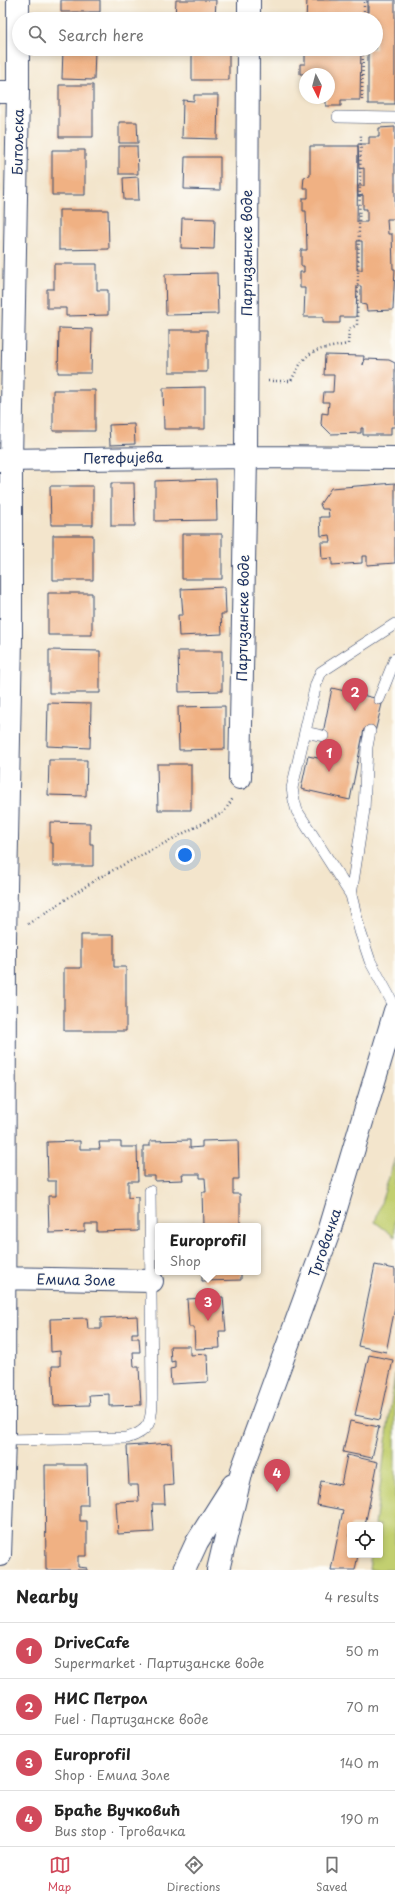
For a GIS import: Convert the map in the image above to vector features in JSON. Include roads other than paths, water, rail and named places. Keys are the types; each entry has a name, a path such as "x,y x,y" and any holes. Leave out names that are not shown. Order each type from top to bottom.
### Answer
{"street":[{"name":"Битољска","path":"17,12 18,0"},
{"path":"248,12 249,0"},
{"name":"Битољска","path":"0,1555 4,1440 3,1278 5,939 11,639 5,460 9,92 13,56"},
{"name":"Партизанске воде","path":"240,778 246,457 248,56"},
{"path":"246,457 395,458"},
{"name":"Петефијева","path":"5,460 246,457"},
{"name":"Трговачка","path":"218,1570 242,1470 329,1232 395,1011"},
{"name":"Емила Золе","path":"3,1278 152,1281"},
{"name":"Трговачка","path":"184,1570 197,1542 242,1470"}],"lane":[{"path":"338,117 395,118"},
{"path":"395,624 321,672 316,684 292,788 297,811 351,895 360,931 370,961 395,1007"},
{"path":"379,699 395,659"},
{"path":"351,895 364,810 364,746 370,731"},
{"path":"305,732 323,736"},
{"path":"4,1440 127,1438 134,1436 145,1429 150,1423 152,1413 152,1281 150,1191"}],"place":[{"name":"НИС Петрол","path":"355,711"},
{"name":"DriveCafe","path":"329,772"},
{"name":"Europrofil","path":"208,1321"},
{"name":"Браће Вучковић","path":"277,1492"}]}
